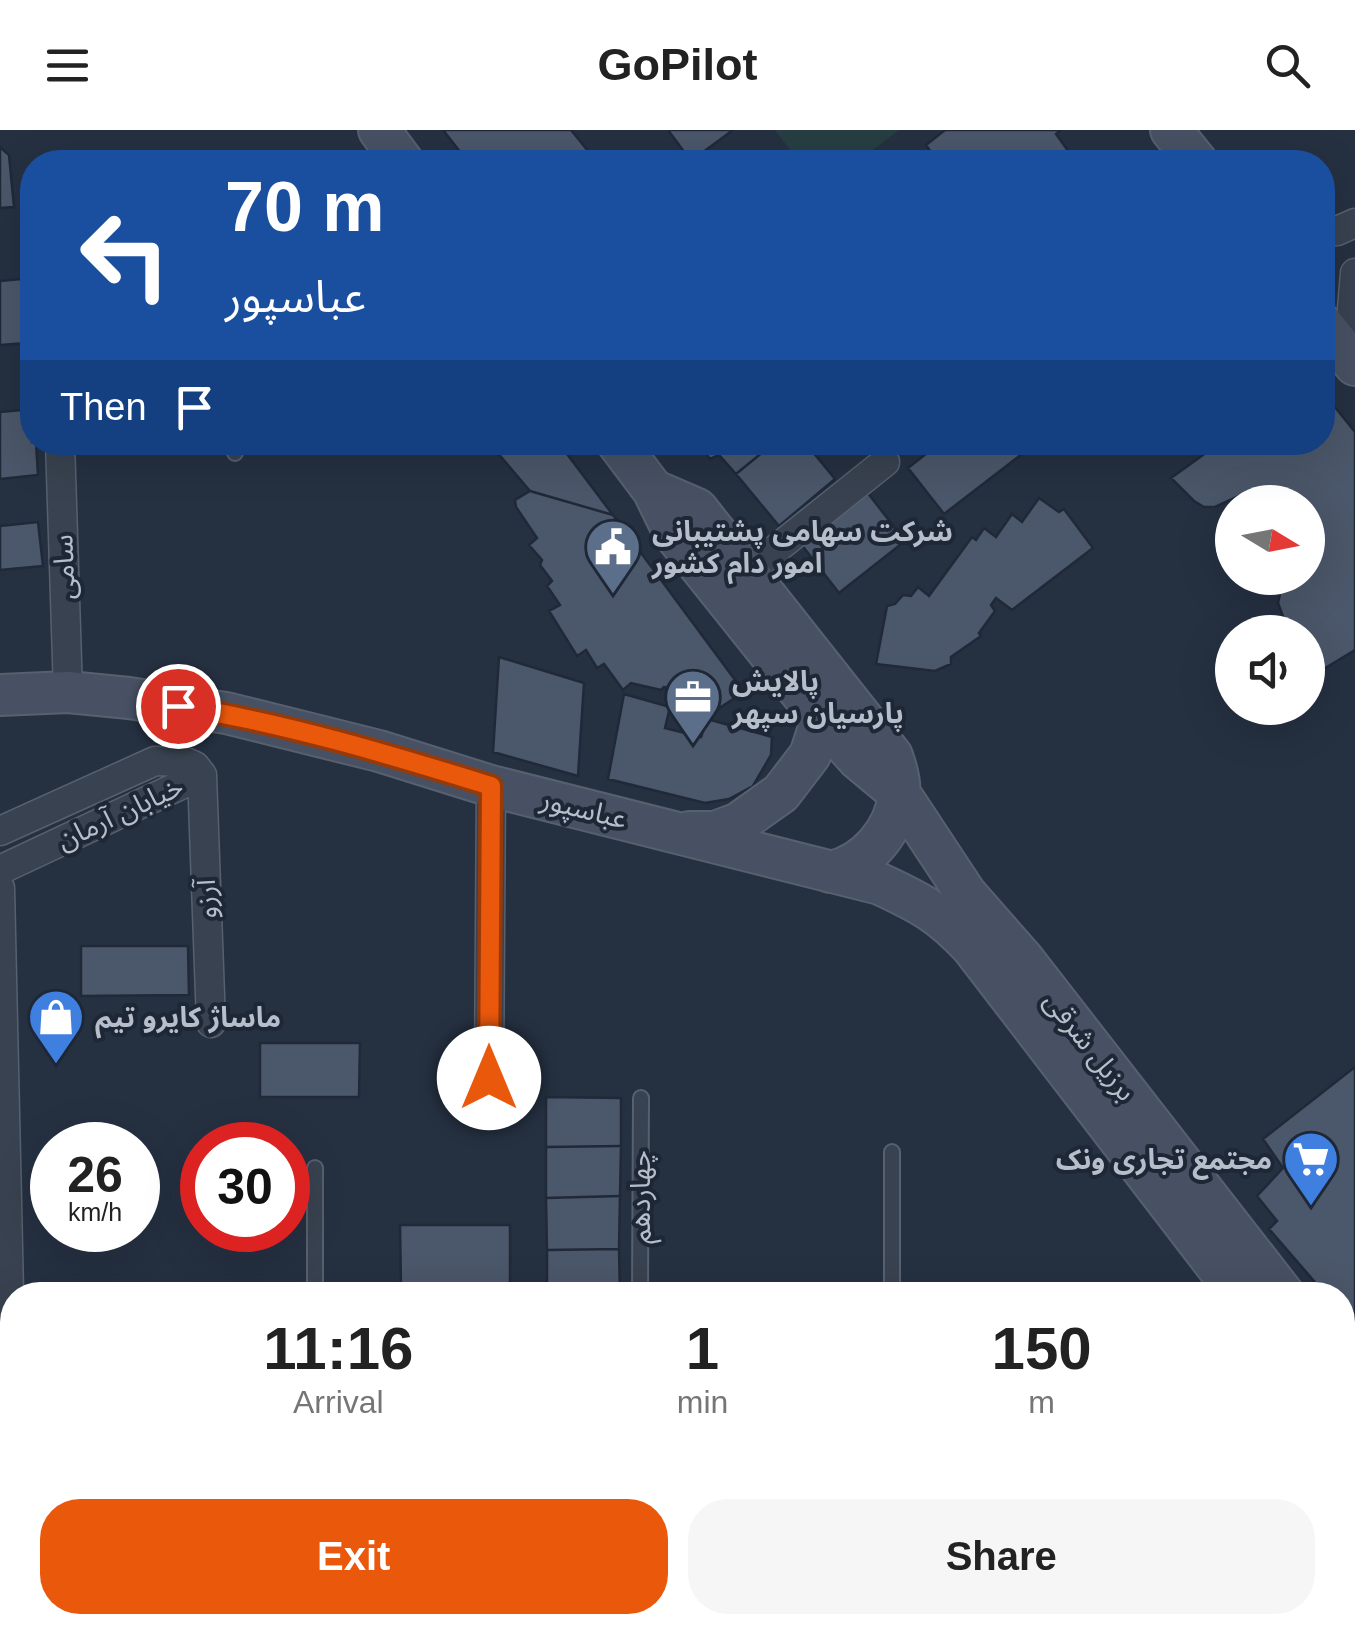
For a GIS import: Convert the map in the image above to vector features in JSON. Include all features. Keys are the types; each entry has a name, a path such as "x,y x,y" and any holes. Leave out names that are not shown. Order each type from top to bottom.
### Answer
{"main road":[{"path":"379,130 395,150"},
{"path":"1172,130 1188,150"},
{"path":"1335,340 1352,361"},
{"name":"برزیل شرقی","path":"633,455 676,535 822,719 868,748 892,756 900,794 966,894 1022,959 1274,1282"},
{"name":"برزیل شرقی","path":"653,490 696,509 746,573 868,748"},
{"name":"عباسپور","path":"0,695 68,692 129,698 226,714 378,751 491,786 880,884 923,904 950,923 972,947"},
{"path":"675,832 715,832 739,823 780,793 810,755 822,719"},
{"path":"830,872 843,870 871,852 892,819 900,794"},
{"path":"966,894 972,947 1022,959"},
{"name":"برزیل شرقی","path":"972,947 1229,1282"}],"street":[{"path":"1352,361 1355,272"},
{"name":"سامی","path":"60,455 68,692"},
{"path":"746,573 885,462"},
{"name":"خیابان آرمان","path":"0,830 155,761 186,762 196,766 202,775 0,870"},
{"name":"آرزو","path":"202,775 211,1022"},
{"path":"489,1078 491,786"},
{"path":"0,888 6,1282"}],"lane":[{"name":"چهاردهم","path":"640,1282 641,1098"},
{"path":"892,1152 892,1282"},
{"path":"315,1168 315,1282"}],"green space":[{"path":"775,130 899,130 873,150 790,150"}],"building":[{"path":"443,130 571,130 587,150 459,150"},
{"path":"668,130 733,130 706,150 683,150"},
{"path":"945,130 1061,130 1056,134 1067,150 930,150 926,145"},
{"path":"0,147 9,155 14,207 0,208"},
{"path":"20,279 20,344 0,345 0,281"},
{"path":"1335,407 1355,432 1355,650 1325,668 1325,615 1282,615 1278,603 1280,595 1325,595 1325,485 1215,485 1215,507 1204,507 1171,478 1203,455 1335,455"},
{"path":"20,410 20,455 37,455 38,475 0,479 0,412"},
{"path":"499,455 568,455 613,515 530,491"},
{"path":"719,455 759,455 736,474"},
{"path":"759,455 815,455 835,479 779,526 736,474"},
{"path":"924,455 1021,455 944,514 908,468"},
{"name":"شركت سهامى پشتيبانى امور دام كشور","path":"530,491 613,515 744,692 710,714 700,699 664,687 661,690 631,683 623,690 604,664 597,668 586,650 577,656 549,611 560,605 547,586 552,581 540,565 542,560 529,545 537,538 516,507 515,500"},
{"path":"867,492 905,541 839,593 801,544"},
{"path":"1039,498 1059,512 1064,509 1093,548 1012,610 996,598 991,605 995,611 979,633 981,636 951,657 951,664 935,671 876,664 887,606 903,595 911,596 918,587 929,596 972,537 976,540 984,528 996,537 1012,514 1022,522"},
{"path":"38,522 43,566 0,570 0,526"},
{"path":"499,657 584,683 578,776 493,752"},
{"name":"پالایش پارسیان سپهر","path":"624,694 670,707 665,728 701,737 707,719 772,737 771,755 753,786 729,799 705,803 608,779"},
{"path":"81,946 188,946 189,995 81,996"},
{"path":"260,1043 360,1043 359,1097 260,1097"},
{"name":"مجتمع تجاری ونک","path":"1355,1067 1355,1282 1315,1282 1269,1229 1277,1221 1257,1196 1283,1168 1263,1139"},
{"path":"546,1097 621,1098 621,1146 546,1147"},
{"path":"621,1146 620,1196 546,1198 546,1147"},
{"path":"620,1196 619,1249 547,1250 546,1198"},
{"path":"400,1225 510,1225 510,1282 401,1282"},
{"path":"619,1249 620,1282 547,1282 547,1250"}],"place":[{"name":"شركت سهامى پشتيبانى امور دام كشور","path":"613,596"},
{"name":"پالایش پارسیان سپهر","path":"693,746"},
{"name":"ماساژ کایرو تیم","path":"56,1066"},
{"name":"مجتمع تجاری ونک","path":"1311,1208"}],"route":[{"path":"178,706 330,738 491,786 489,1078"}]}
